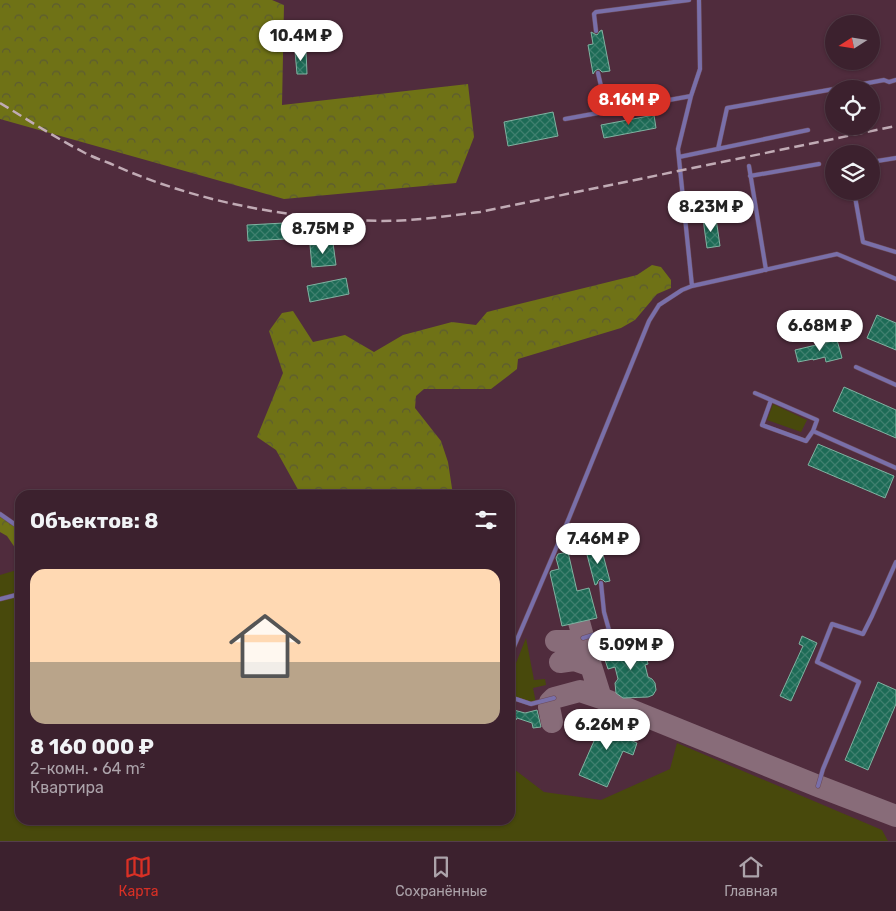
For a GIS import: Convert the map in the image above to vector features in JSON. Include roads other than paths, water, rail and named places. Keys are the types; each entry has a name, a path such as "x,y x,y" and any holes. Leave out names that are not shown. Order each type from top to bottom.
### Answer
{"lane":[{"path":"596,30 594,14 596,12 689,0"},
{"path":"692,286 678,149 690,96 700,69 699,0"},
{"path":"598,73 607,112"},
{"path":"880,81 889,82 896,80"},
{"path":"718,149 727,108 825,91"},
{"path":"566,119 690,96"},
{"path":"679,157 808,130"},
{"path":"880,161 896,158"},
{"path":"750,176 819,164"},
{"path":"749,166 766,270"},
{"path":"856,200 863,242 896,252"},
{"path":"515,644 569,518 649,321 659,305 682,290 692,286 837,254 896,279"},
{"path":"856,367 896,385"},
{"path":"755,393 817,420 806,441 762,426 771,400"},
{"path":"812,431 896,468"},
{"path":"0,514 15,524"},
{"path":"818,786 823,769 859,682 817,662 832,624 862,634 896,562"},
{"path":"583,638 609,630 604,612 601,583"},
{"path":"0,599 15,595"},
{"path":"515,699 531,704 554,698"}],"railway":[{"path":"0,103 85,153 142,177 175,188 208,198 277,212 312,217 382,221 480,212 896,126"}]}
